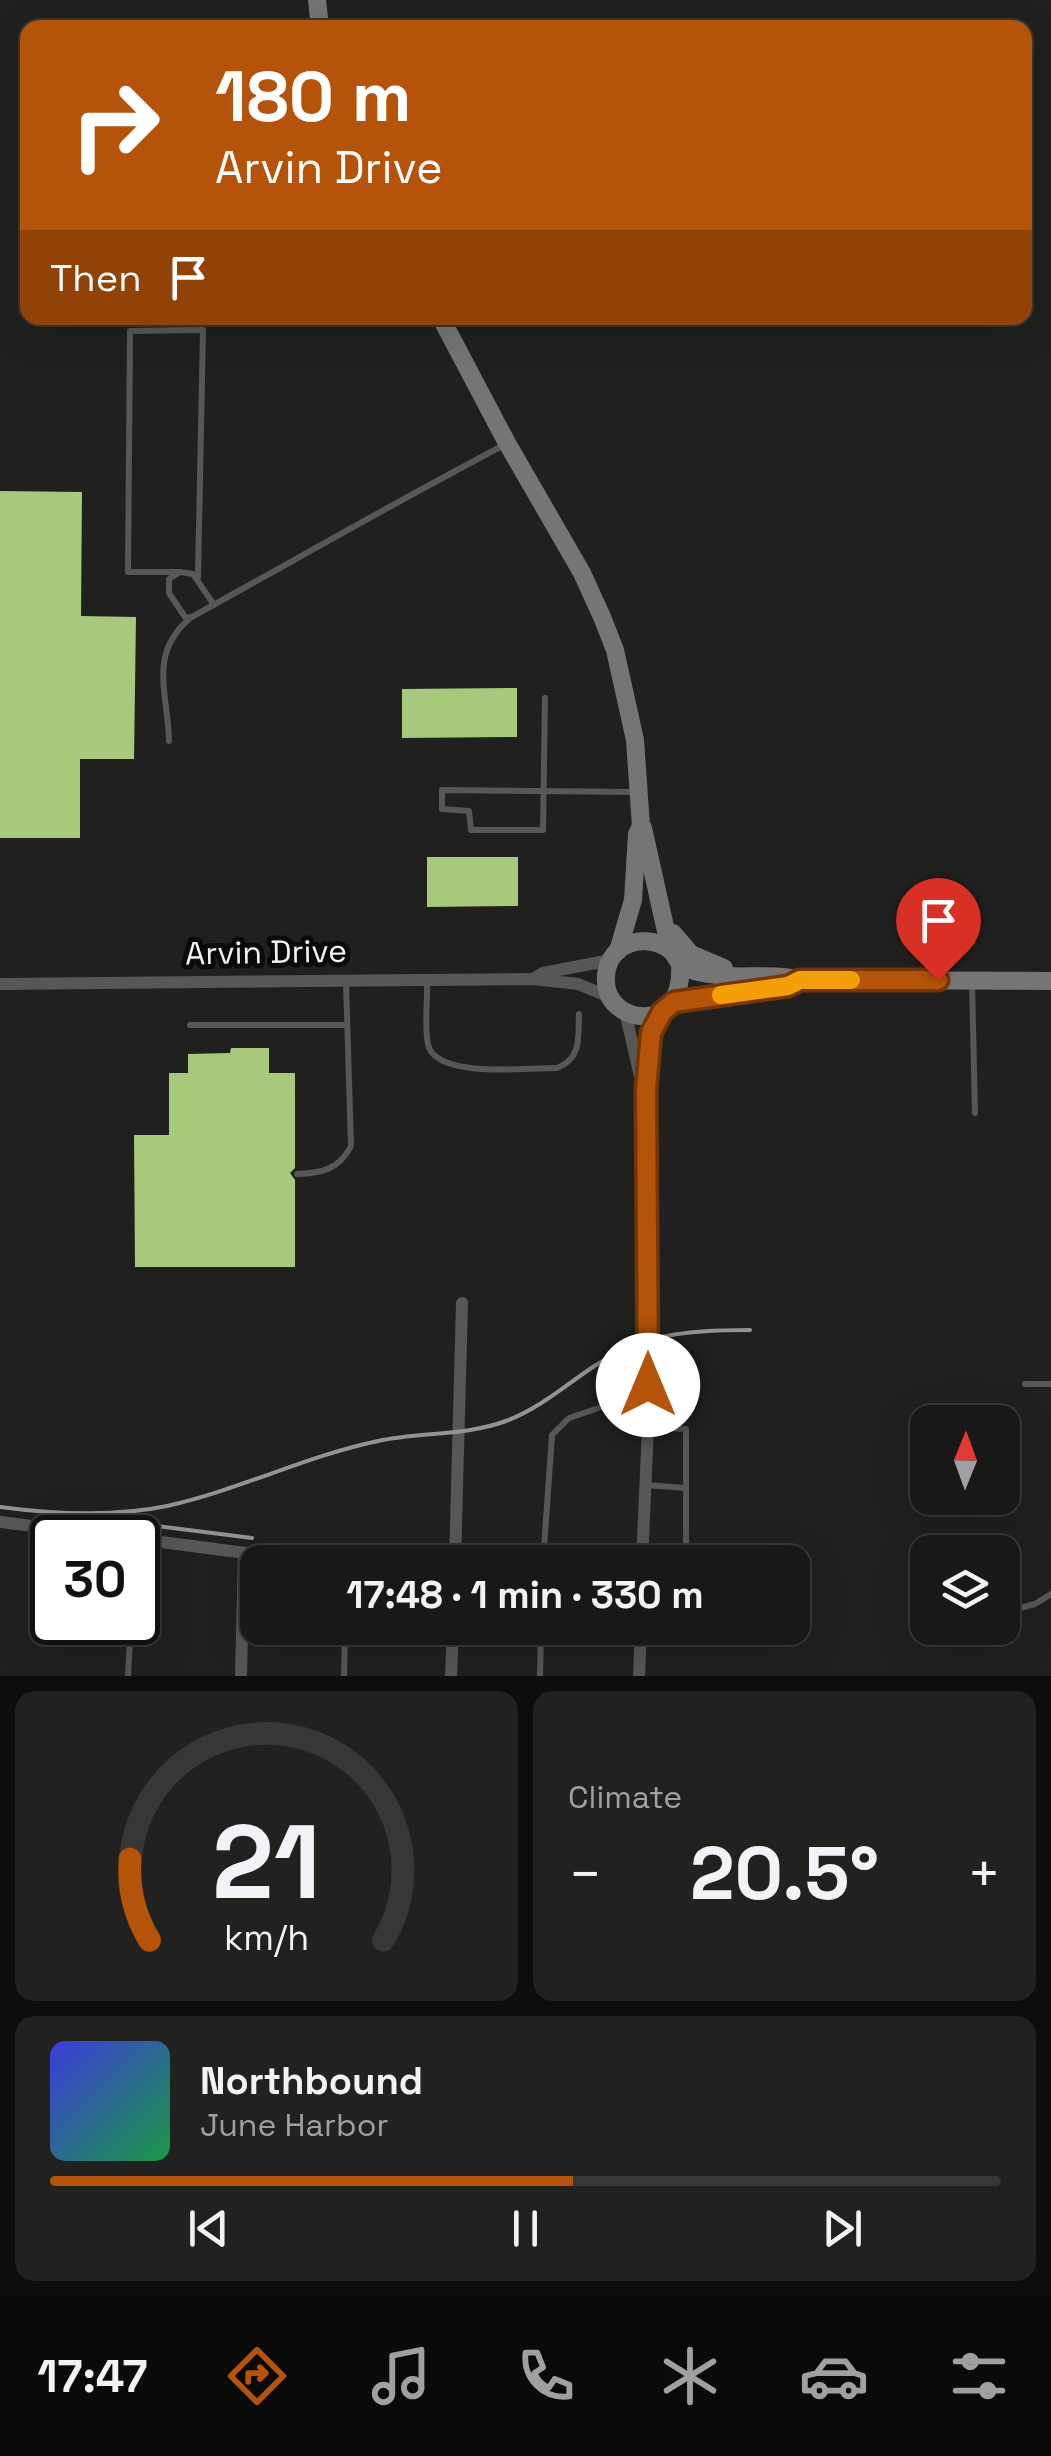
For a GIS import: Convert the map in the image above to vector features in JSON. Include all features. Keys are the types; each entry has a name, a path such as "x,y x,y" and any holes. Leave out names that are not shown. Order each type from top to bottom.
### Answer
{"street":[{"path":"445,325 582,573 602,617 626,698 636,740 641,826 637,834 633,900 606,978 610,997"},
{"path":"641,826 646,834 660,915 681,983 651,1033 646,1090 648,1427 642,1545"},
{"path":"660,915 691,954 754,977"},
{"name":"Arvin Drive","path":"533,979 614,955 640,941 712,975 788,976 800,980 1051,981"},
{"name":"Arvin Drive","path":"0,984 533,979 578,984 610,997 625,1011 644,1016 668,1007 788,986 800,980"},
{"path":"625,1011 646,1090"},
{"path":"455,1545 462,1303"},
{"path":"0,1522 30,1526"},
{"path":"160,1542 240,1552"},
{"path":"241,1676 242,1645"},
{"path":"452,1676 453,1645"},
{"path":"639,1676 640,1645"}],"lane":[{"path":"198,577 202,330 130,330 128,572 188,571 198,577 214,605"},
{"path":"169,741 163,662 173,633 190,618 507,443"},
{"path":"180,572 169,579 169,593 185,617 190,618"},
{"path":"545,698 546,792 543,830 471,830 469,811 442,810 442,790 546,792 640,792"},
{"path":"428,980 428,1047 436,1059 454,1067 557,1068 570,1063 578,1050 579,1014"},
{"path":"972,980 976,1112"},
{"path":"296,1174 330,1169 344,1160 350,1146 346,981"},
{"path":"190,1024 347,1025"},
{"path":"1025,1384 1051,1384"},
{"path":"544,1545 552,1436 569,1418 648,1392"},
{"path":"648,1427 686,1430 686,1545"},
{"path":"644,1485 686,1488"},
{"path":"1020,1608 1051,1594"},
{"path":"128,1676 130,1645"},
{"path":"344,1676 345,1645"},
{"path":"540,1676 541,1645"}],"building":[{"path":"0,491 82,492 81,616 136,617 134,759 80,759 80,838 0,838"},
{"path":"517,688 517,737 402,738 402,689"},
{"path":"427,857 518,857 518,906 427,907"},
{"path":"231,1048 269,1048 269,1073 295,1073 295,1168 290,1173 295,1180 295,1267 135,1267 134,1135 169,1135 169,1073 188,1073 188,1054 230,1053"}],"railway":[{"path":"0,1507 84,1513 167,1506 351,1447 506,1421 610,1357 648,1341 686,1333 750,1330"},
{"path":"160,1526 252,1538"}],"slow traffic":[{"path":"721,995 788,986 800,980 851,980"}],"route":[{"path":"648,1385 646,1090 651,1033 662,1012 674,1002 788,986 800,980 938,980"}]}
